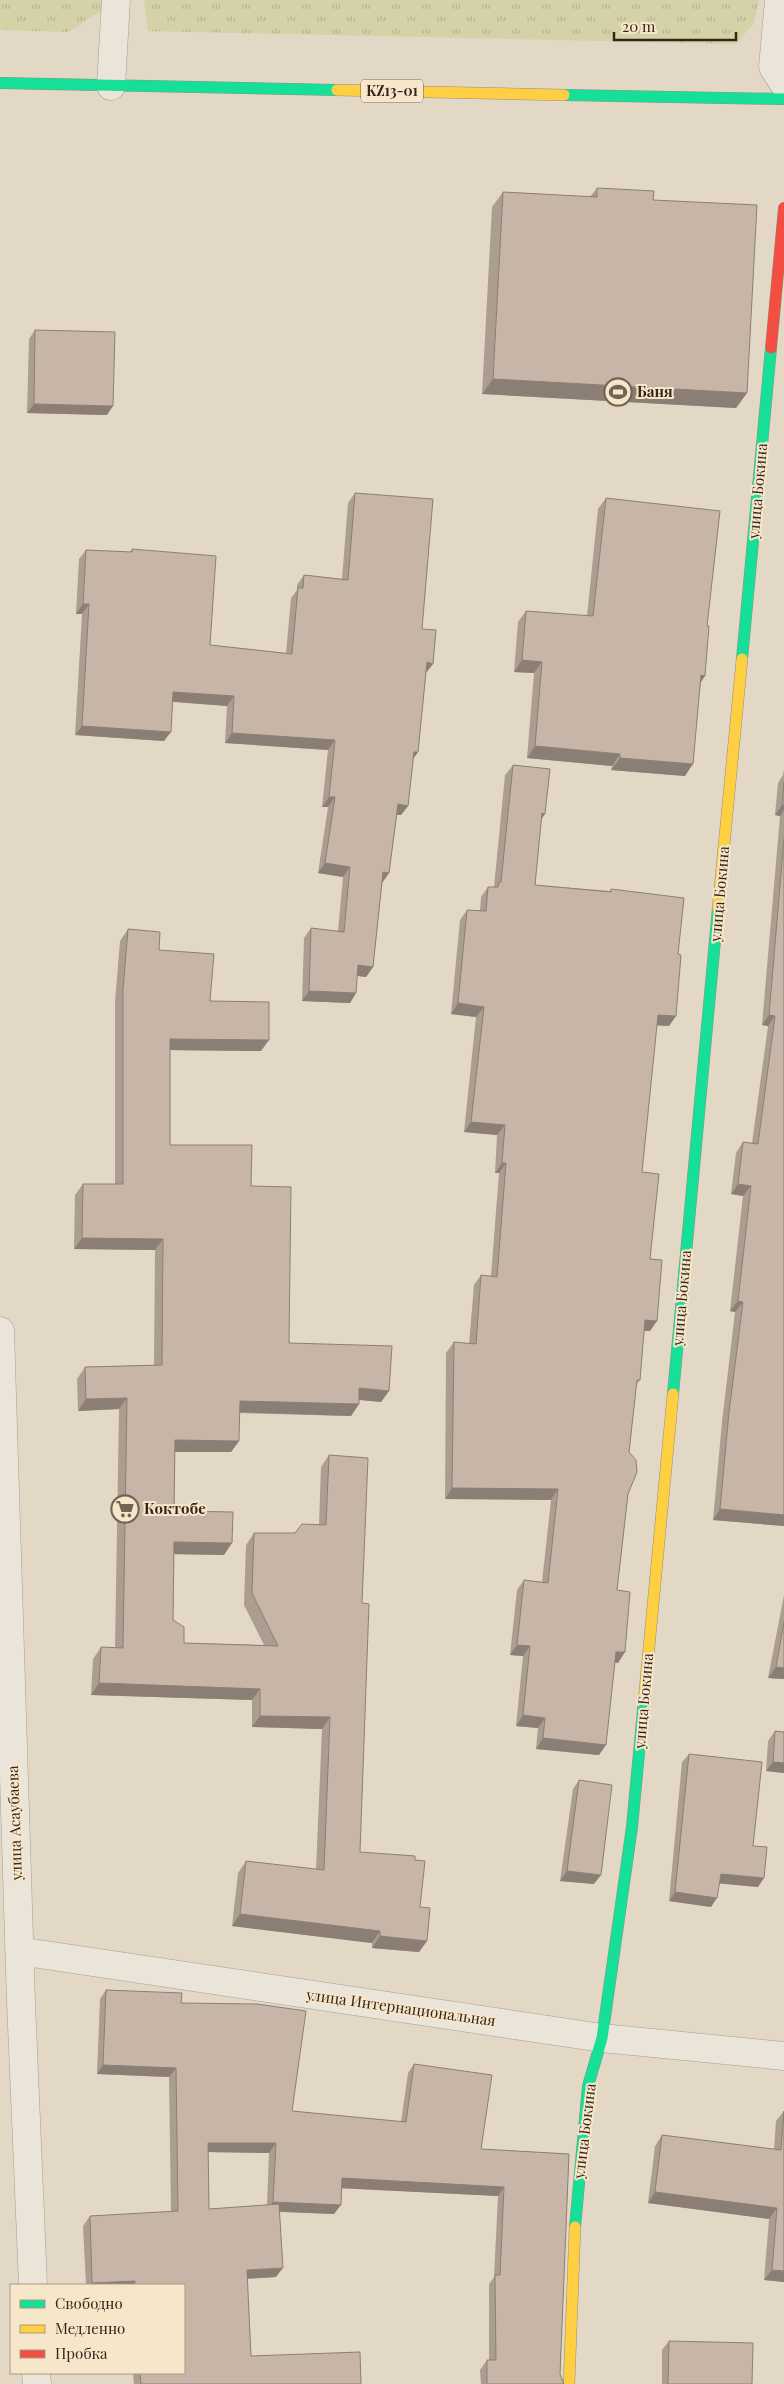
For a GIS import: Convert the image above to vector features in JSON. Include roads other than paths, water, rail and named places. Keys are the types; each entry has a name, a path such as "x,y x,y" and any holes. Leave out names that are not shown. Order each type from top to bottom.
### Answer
{"main road":[{"name":"KZ13-01","path":"0,83 784,99"},
{"name":"улица Бокина","path":"569,2384 574,2222 588,2086 602,2038 632,1827 784,208"}],"street":[{"path":"111,86 116,0"},
{"path":"779,0 773,67 784,84"},
{"name":"улица Асаубаева","path":"0,1331 3,1524 19,1951 10,2002 33,2284"},
{"name":"улица Интернациональная","path":"19,1951 602,2038 784,2056"}],"place":[{"name":"Баня","path":"618,392"},
{"name":"Коктобе","path":"125,1509"}]}
